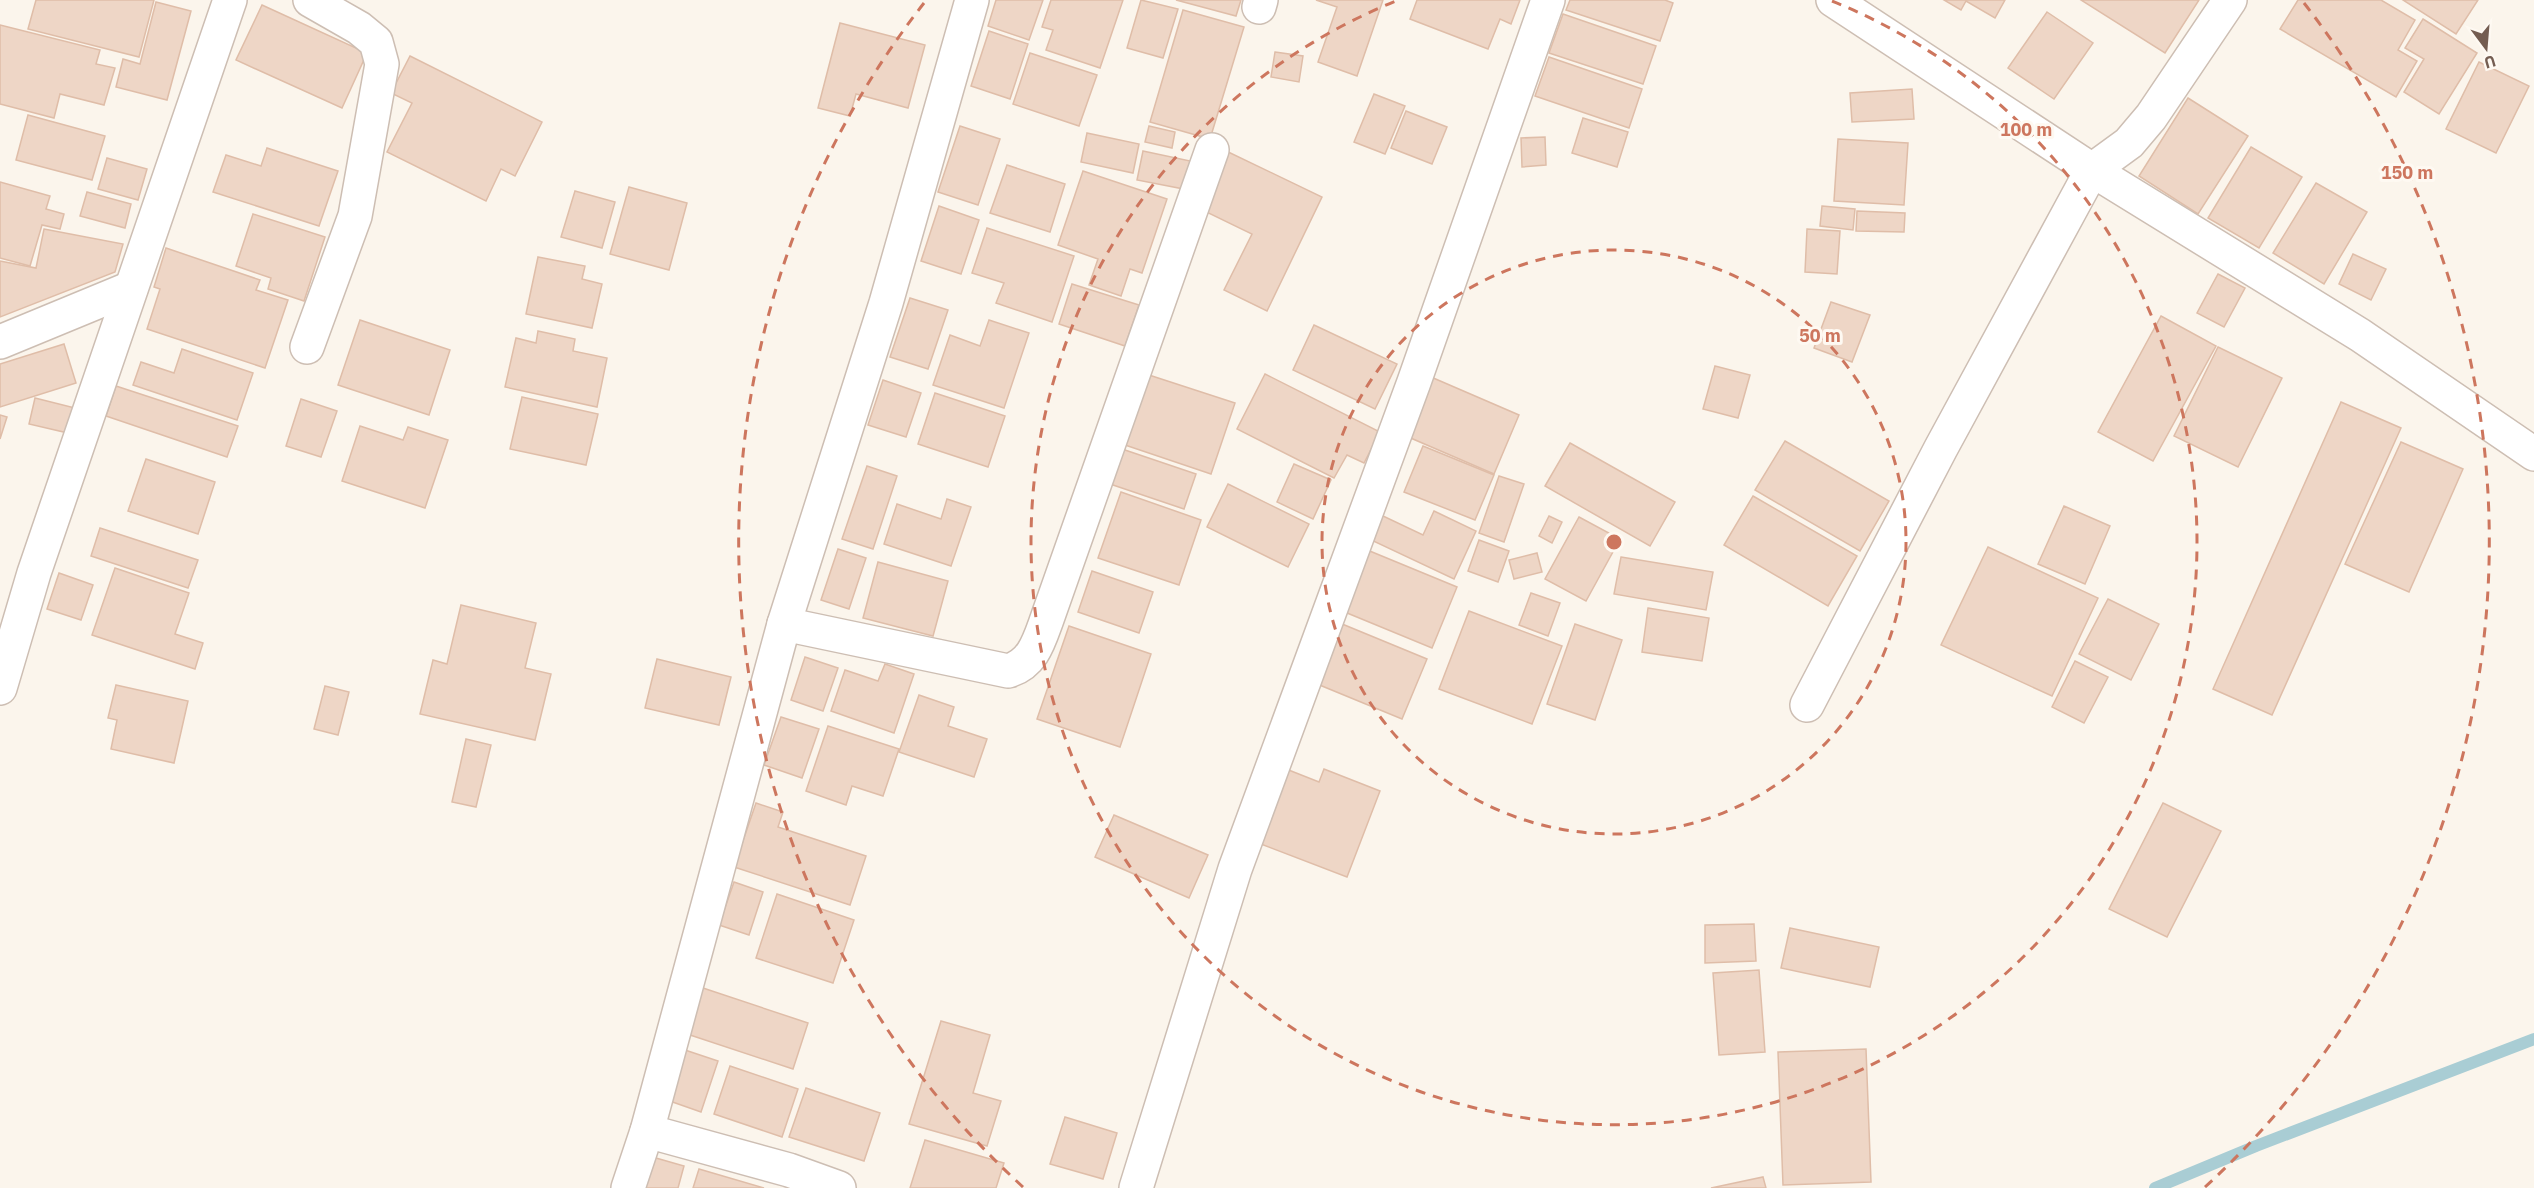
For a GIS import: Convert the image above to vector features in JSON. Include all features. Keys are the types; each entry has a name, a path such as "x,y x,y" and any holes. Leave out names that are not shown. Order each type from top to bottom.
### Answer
{"street":[{"path":"0,688 34,573 230,0"},
{"path":"307,347 355,216 382,64 376,42 359,28 310,0"},
{"path":"628,1188 647,1131 784,624 886,303 972,0"},
{"path":"1136,1188 1197,999 1235,869 1414,382 1548,0"},
{"path":"1833,0 2092,170 2360,334 2534,454"},
{"path":"1807,705 1941,448 2092,170 2129,143 2151,117 2230,0"},
{"path":"784,624 1008,671 1017,669 1026,661 1035,651 1051,608 1212,150"},
{"path":"0,342 131,288"},
{"path":"647,1131 786,1179 839,1188"}],"building":[{"path":"36,0 154,0 139,57 28,29"},
{"path":"996,0 1043,0 1029,40 988,26"},
{"path":"1051,0 1123,0 1100,68 1046,50 1053,30 1042,27"},
{"path":"1141,0 1178,9 1163,58 1127,48"},
{"path":"1176,0 1241,0 1236,16"},
{"path":"1316,0 1383,0 1357,76 1318,62 1337,7"},
{"path":"1417,0 1520,0 1511,24 1500,19 1488,49 1410,19"},
{"path":"1570,0 1665,0 1673,3 1660,41 1566,10"},
{"path":"1944,0 2005,0 1995,18 1966,1 1961,10"},
{"path":"2081,0 2199,0 2165,53"},
{"path":"2298,0 2381,0 2415,20 2398,50 2417,61 2396,97 2280,29"},
{"path":"2403,0 2478,0 2456,34"},
{"path":"156,2 191,11 167,100 116,87 123,59 140,64"},
{"path":"262,5 367,53 342,108 236,60"},
{"path":"1183,10 1244,27 1210,139 1150,122"},
{"path":"2047,12 2093,43 2054,99 2008,68"},
{"path":"1563,14 1656,46 1643,84 1549,53"},
{"path":"2423,19 2477,53 2439,114 2404,92 2424,59 2405,48"},
{"path":"840,23 925,45 908,108 856,94 850,116 818,108"},
{"path":"0,25 100,50 96,64 115,68 104,105 60,94 54,118 0,104"},
{"path":"989,31 1028,44 1010,99 971,86"},
{"path":"1275,52 1303,56 1299,82 1271,77"},
{"path":"1030,53 1097,75 1079,126 1013,104"},
{"path":"410,56 542,122 515,176 501,169 486,201 387,152 412,103 391,93"},
{"path":"1549,57 1642,89 1629,128 1535,96"},
{"path":"2479,62 2529,86 2496,153 2446,129"},
{"path":"1912,89 1914,119 1852,122 1850,93"},
{"path":"1374,94 1405,106 1385,154 1354,142"},
{"path":"2188,98 2248,136 2198,214 2139,176"},
{"path":"1406,111 1447,127 1432,164 1391,148"},
{"path":"28,115 105,136 92,180 16,160"},
{"path":"1583,118 1628,132 1617,167 1572,153"},
{"path":"960,126 1000,139 978,205 938,192"},
{"path":"1149,126 1175,132 1172,148 1145,142"},
{"path":"1087,133 1139,144 1133,173 1081,162"},
{"path":"1545,137 1546,165 1522,167 1521,138"},
{"path":"1838,139 1908,143 1904,205 1834,201"},
{"path":"2251,147 2302,177 2259,248 2208,218"},
{"path":"267,148 338,171 319,226 213,192 226,155 261,166"},
{"path":"1222,149 1322,197 1267,311 1224,290 1252,234 1194,206"},
{"path":"1143,151 1195,162 1189,190 1137,180"},
{"path":"107,158 147,169 138,200 98,189"},
{"path":"1007,165 1065,184 1050,232 990,213"},
{"path":"1083,171 1167,199 1142,273 1130,269 1121,296 1089,285 1098,259 1058,245"},
{"path":"0,182 50,196 46,209 64,214 60,229 42,225 30,266 0,258"},
{"path":"2316,183 2367,212 2324,284 2273,253"},
{"path":"629,187 687,203 669,270 610,254"},
{"path":"575,191 615,202 602,248 561,237"},
{"path":"87,192 131,204 125,228 80,216"},
{"path":"939,206 979,220 961,274 921,261"},
{"path":"1822,206 1855,209 1853,230 1820,226"},
{"path":"1857,211 1905,213 1904,232 1856,231"},
{"path":"253,214 325,237 304,301 268,289 271,278 236,266"},
{"path":"987,228 1074,256 1052,322 996,303 1004,283 972,273"},
{"path":"44,229 123,244 115,272 0,317 0,261 36,268"},
{"path":"1807,229 1840,231 1837,274 1805,272"},
{"path":"166,248 260,280 256,290 288,300 265,368 147,329 160,289 154,287"},
{"path":"2353,254 2386,269 2371,300 2339,284"},
{"path":"538,257 585,266 582,279 602,284 592,328 526,314"},
{"path":"2218,274 2245,288 2224,327 2197,313"},
{"path":"1072,284 1139,305 1125,346 1059,324"},
{"path":"910,298 948,310 928,369 890,357"},
{"path":"1831,302 1870,315 1852,362 1814,348"},
{"path":"2161,316 2216,346 2153,461 2098,432"},
{"path":"360,320 450,350 429,415 338,385"},
{"path":"989,320 1029,333 1004,408 933,385 950,335 980,346"},
{"path":"1314,325 1397,364 1375,409 1293,370"},
{"path":"538,331 575,339 573,351 607,358 597,407 505,387 516,338 536,343"},
{"path":"64,344 76,383 0,407 0,364"},
{"path":"2218,347 2282,378 2238,467 2174,436"},
{"path":"182,349 253,373 237,420 133,385 141,362 174,373"},
{"path":"1715,366 1750,375 1738,418 1703,409"},
{"path":"1265,374 1380,432 1364,463 1347,455 1334,478 1237,429"},
{"path":"1149,375 1235,403 1211,474 1125,445"},
{"path":"1431,377 1519,415 1494,474 1406,436"},
{"path":"883,380 921,393 906,437 868,425"},
{"path":"116,386 238,426 227,457 106,416"},
{"path":"935,393 1005,416 988,467 918,444"},
{"path":"522,397 598,414 586,465 510,449"},
{"path":"35,398 75,408 68,433 29,424"},
{"path":"301,399 337,411 321,457 286,446"},
{"path":"2341,402 2401,428 2272,715 2213,689"},
{"path":"0,415 7,417 0,439"},
{"path":"360,426 403,440 408,427 448,440 425,508 342,481"},
{"path":"1785,441 1889,501 1860,551 1755,490"},
{"path":"2401,442 2463,469 2409,592 2345,564"},
{"path":"1570,443 1675,502 1650,546 1545,486"},
{"path":"1423,446 1494,475 1475,520 1404,492"},
{"path":"1122,449 1196,474 1184,509 1110,484"},
{"path":"146,459 215,482 198,534 128,511"},
{"path":"1294,464 1331,480 1313,519 1277,502"},
{"path":"867,466 897,476 873,549 842,539"},
{"path":"1499,476 1524,484 1504,542 1479,533"},
{"path":"1228,484 1309,524 1288,567 1207,527"},
{"path":"1121,492 1201,520 1179,585 1098,558"},
{"path":"1753,496 1857,556 1828,606 1724,545"},
{"path":"947,499 971,507 951,566 884,544 897,504 941,519"},
{"path":"2064,506 2110,526 2085,584 2038,564"},
{"path":"1434,511 1476,531 1454,579 1369,539 1381,515 1423,535"},
{"path":"1549,516 1562,522 1552,543 1539,536"},
{"path":"1579,517 1620,539 1586,601 1545,579"},
{"path":"100,528 198,560 188,588 91,556"},
{"path":"1479,540 1509,551 1498,582 1468,571"},
{"path":"1360,547 1457,587 1432,648 1335,608"},
{"path":"1988,547 2098,598 2052,696 1941,645"},
{"path":"838,549 866,558 849,609 821,600"},
{"path":"1537,553 1542,572 1514,579 1509,560"},
{"path":"1621,557 1713,572 1706,610 1614,594"},
{"path":"878,562 948,581 933,636 863,618"},
{"path":"115,568 189,593 175,634 203,643 195,669 92,635"},
{"path":"1092,571 1153,592 1139,633 1078,612"},
{"path":"59,573 93,585 81,620 47,609"},
{"path":"1531,593 1560,603 1548,636 1519,625"},
{"path":"2108,599 2159,624 2131,680 2079,654"},
{"path":"461,605 536,623 525,668 551,674 535,740 420,714 433,660 447,664"},
{"path":"1648,608 1709,618 1702,661 1642,652"},
{"path":"1469,611 1562,646 1532,724 1439,689"},
{"path":"1330,619 1427,659 1402,719 1305,679"},
{"path":"1575,624 1622,640 1595,720 1547,704"},
{"path":"1069,626 1151,654 1120,747 1037,719"},
{"path":"805,657 838,668 823,711 791,700"},
{"path":"657,659 731,677 719,725 645,708"},
{"path":"2075,661 2108,677 2084,723 2052,707"},
{"path":"885,664 914,674 894,733 831,711 845,670 878,681"},
{"path":"116,685 188,701 174,763 111,749 117,720 108,718"},
{"path":"325,686 349,692 338,735 314,729"},
{"path":"919,695 954,707 948,726 987,739 974,777 899,752"},
{"path":"781,717 819,729 802,778 764,765"},
{"path":"828,726 899,749 883,796 852,786 846,805 806,791"},
{"path":"466,739 491,745 476,807 452,802"},
{"path":"1281,767 1319,782 1324,769 1380,791 1347,877 1253,841"},
{"path":"756,803 783,812 778,827 866,856 850,905 734,867"},
{"path":"2163,803 2221,831 2167,937 2109,909"},
{"path":"1114,815 1208,855 1189,898 1095,857"},
{"path":"734,882 763,892 749,935 719,925"},
{"path":"777,894 854,920 833,983 756,958"},
{"path":"1754,924 1756,961 1705,963 1705,925"},
{"path":"1790,928 1879,947 1870,987 1781,968"},
{"path":"1759,970 1765,1052 1719,1055 1713,973"},
{"path":"703,988 808,1023 793,1069 687,1034"},
{"path":"941,1021 990,1035 973,1093 1001,1101 987,1146 909,1124"},
{"path":"682,1049 718,1061 701,1112 664,1099"},
{"path":"1866,1049 1871,1182 1783,1185 1778,1052"},
{"path":"730,1066 798,1089 782,1137 714,1114"},
{"path":"806,1088 880,1113 864,1161 789,1137"},
{"path":"1065,1117 1117,1133 1103,1179 1050,1164"},
{"path":"925,1140 1004,1163 996,1188 910,1188"},
{"path":"649,1156 684,1166 678,1188 639,1188"},
{"path":"699,1169 764,1188 693,1188"},
{"path":"1763,1177 1766,1188 1711,1188"}],"waterway":[{"path":"2155,1188 2256,1146 2534,1039"}]}
